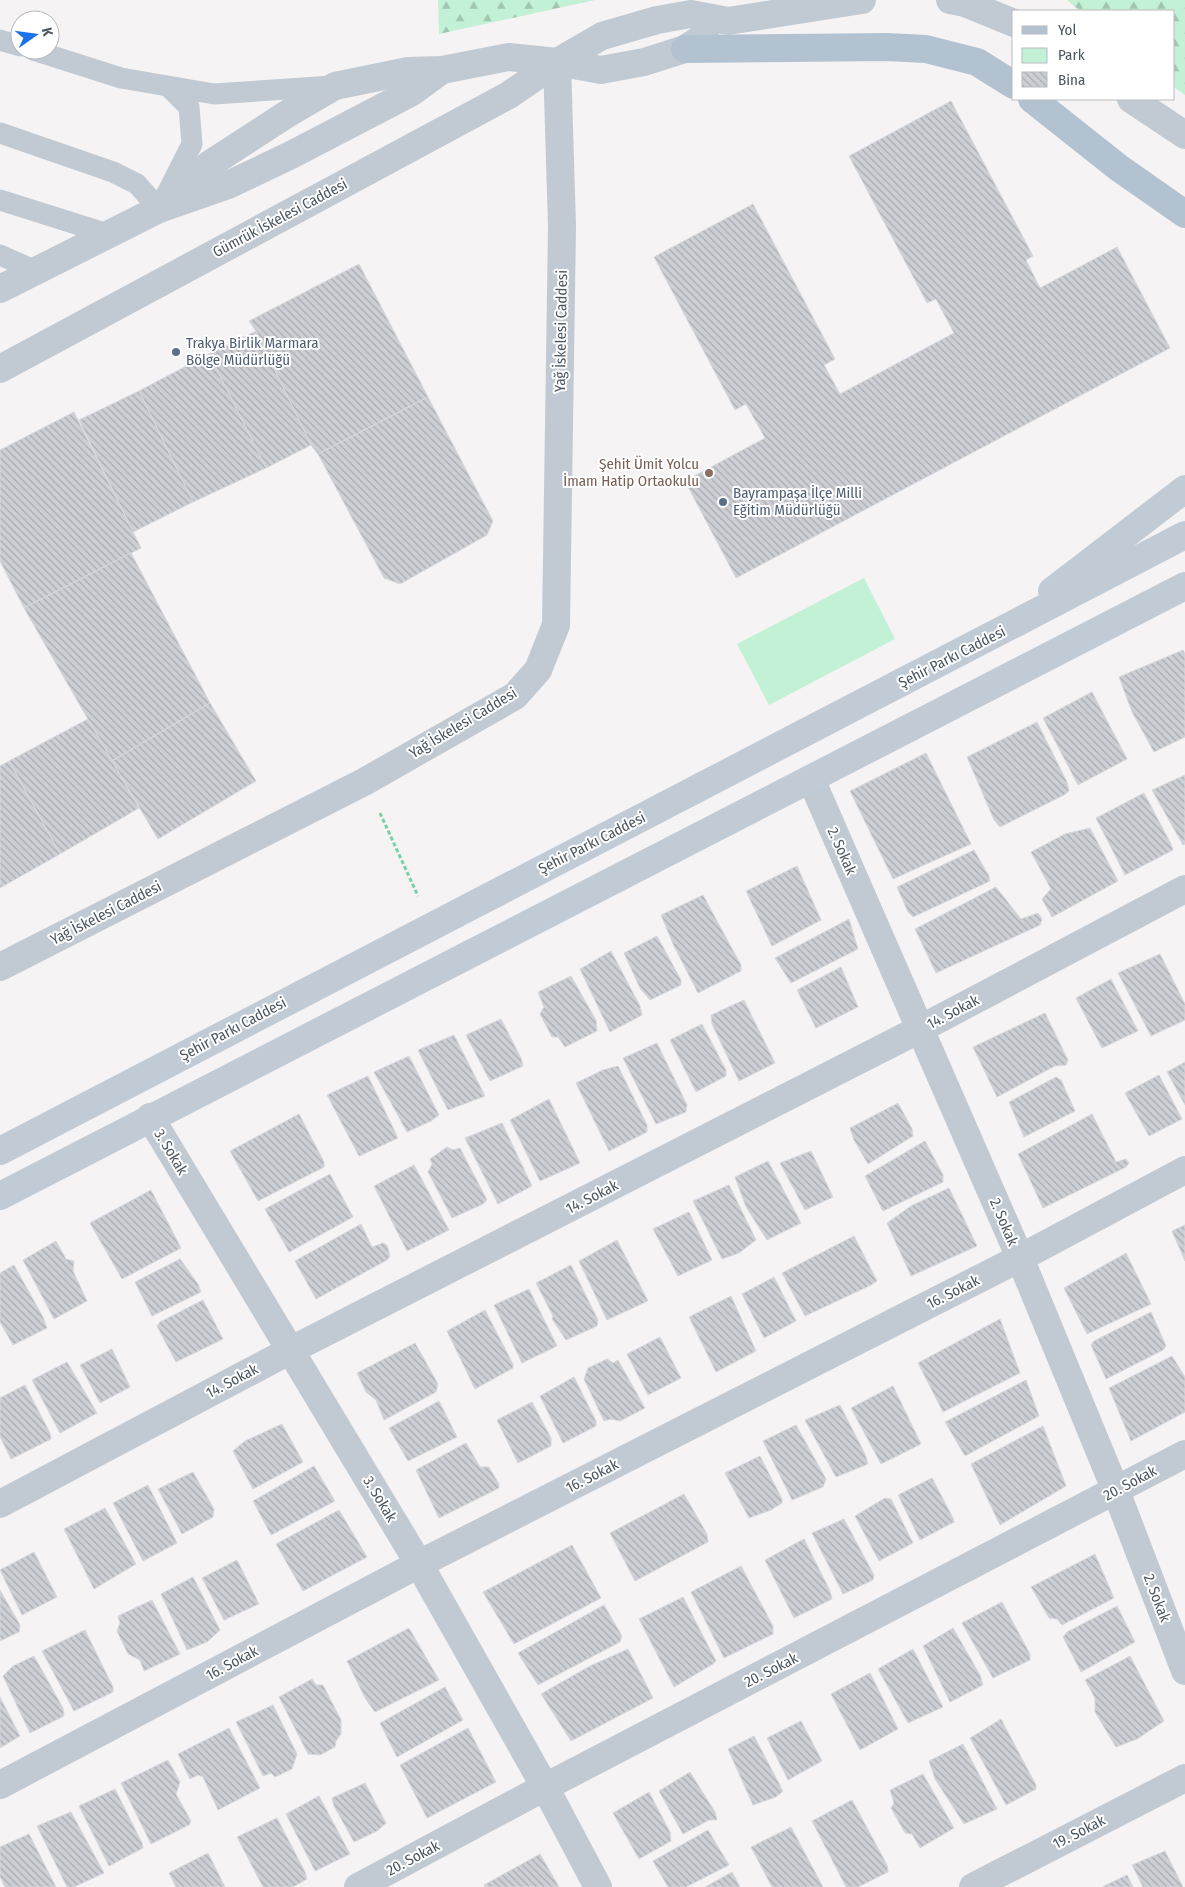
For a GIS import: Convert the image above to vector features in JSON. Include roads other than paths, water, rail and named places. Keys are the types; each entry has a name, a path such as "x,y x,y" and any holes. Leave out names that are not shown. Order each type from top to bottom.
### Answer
{"main road":[{"path":"685,49 861,47 926,49 977,62 1012,84"},
{"path":"1033,100 1119,168 1185,214"},
{"path":"991,637 1185,489"},
{"name":"Şehir Parkı Caddesi","path":"0,1150 1185,536"},
{"path":"0,1196 450,961 811,780 1185,586"}],"street":[{"path":"159,209 210,164 287,114 335,86 408,71 442,70 509,57 557,62 601,70 644,62 685,49 728,21 862,0"},
{"path":"950,0 965,3 1012,22"},
{"name":"Gümrük İskelesi Caddesi","path":"0,369 509,95 557,62 602,36 656,20 691,14 728,21"},
{"name":"Yağ İskelesi Caddesi","path":"0,967 364,782 515,696 538,670 556,625 562,226 557,62"},
{"path":"0,289 159,209 228,185 291,155 412,92 442,70"},
{"path":"1132,100 1185,135"},
{"name":"2. Sokak","path":"811,780 1020,1258 1116,1490 1185,1671"},
{"name":"14. Sokak","path":"0,1504 291,1350 920,1029 1185,889"},
{"name":"3. Sokak","path":"150,1117 420,1564 598,1887"},
{"name":"16. Sokak","path":"0,1785 420,1564 1020,1258 1185,1170"},
{"name":"20. Sokak","path":"358,1887 1185,1454"},
{"name":"19. Sokak","path":"974,1887 1185,1778"}],"lane":[{"path":"60,59 121,78 214,94 335,86"},
{"path":"0,133 113,172 137,184 159,209 192,144 189,107 169,87"},
{"path":"0,200 111,234"},
{"path":"0,255 36,271"}],"place":[{"name":"Trakya Birlik Marmara Bölge Müdürlüğü","path":"176,352"},
{"name":"Şehit Ümit Yolcu İmam Hatip Ortaokulu","path":"709,473"},
{"name":"Bayrampaşa İlçe Milli Eğitim Müdürlüğü","path":"723,502"}]}
